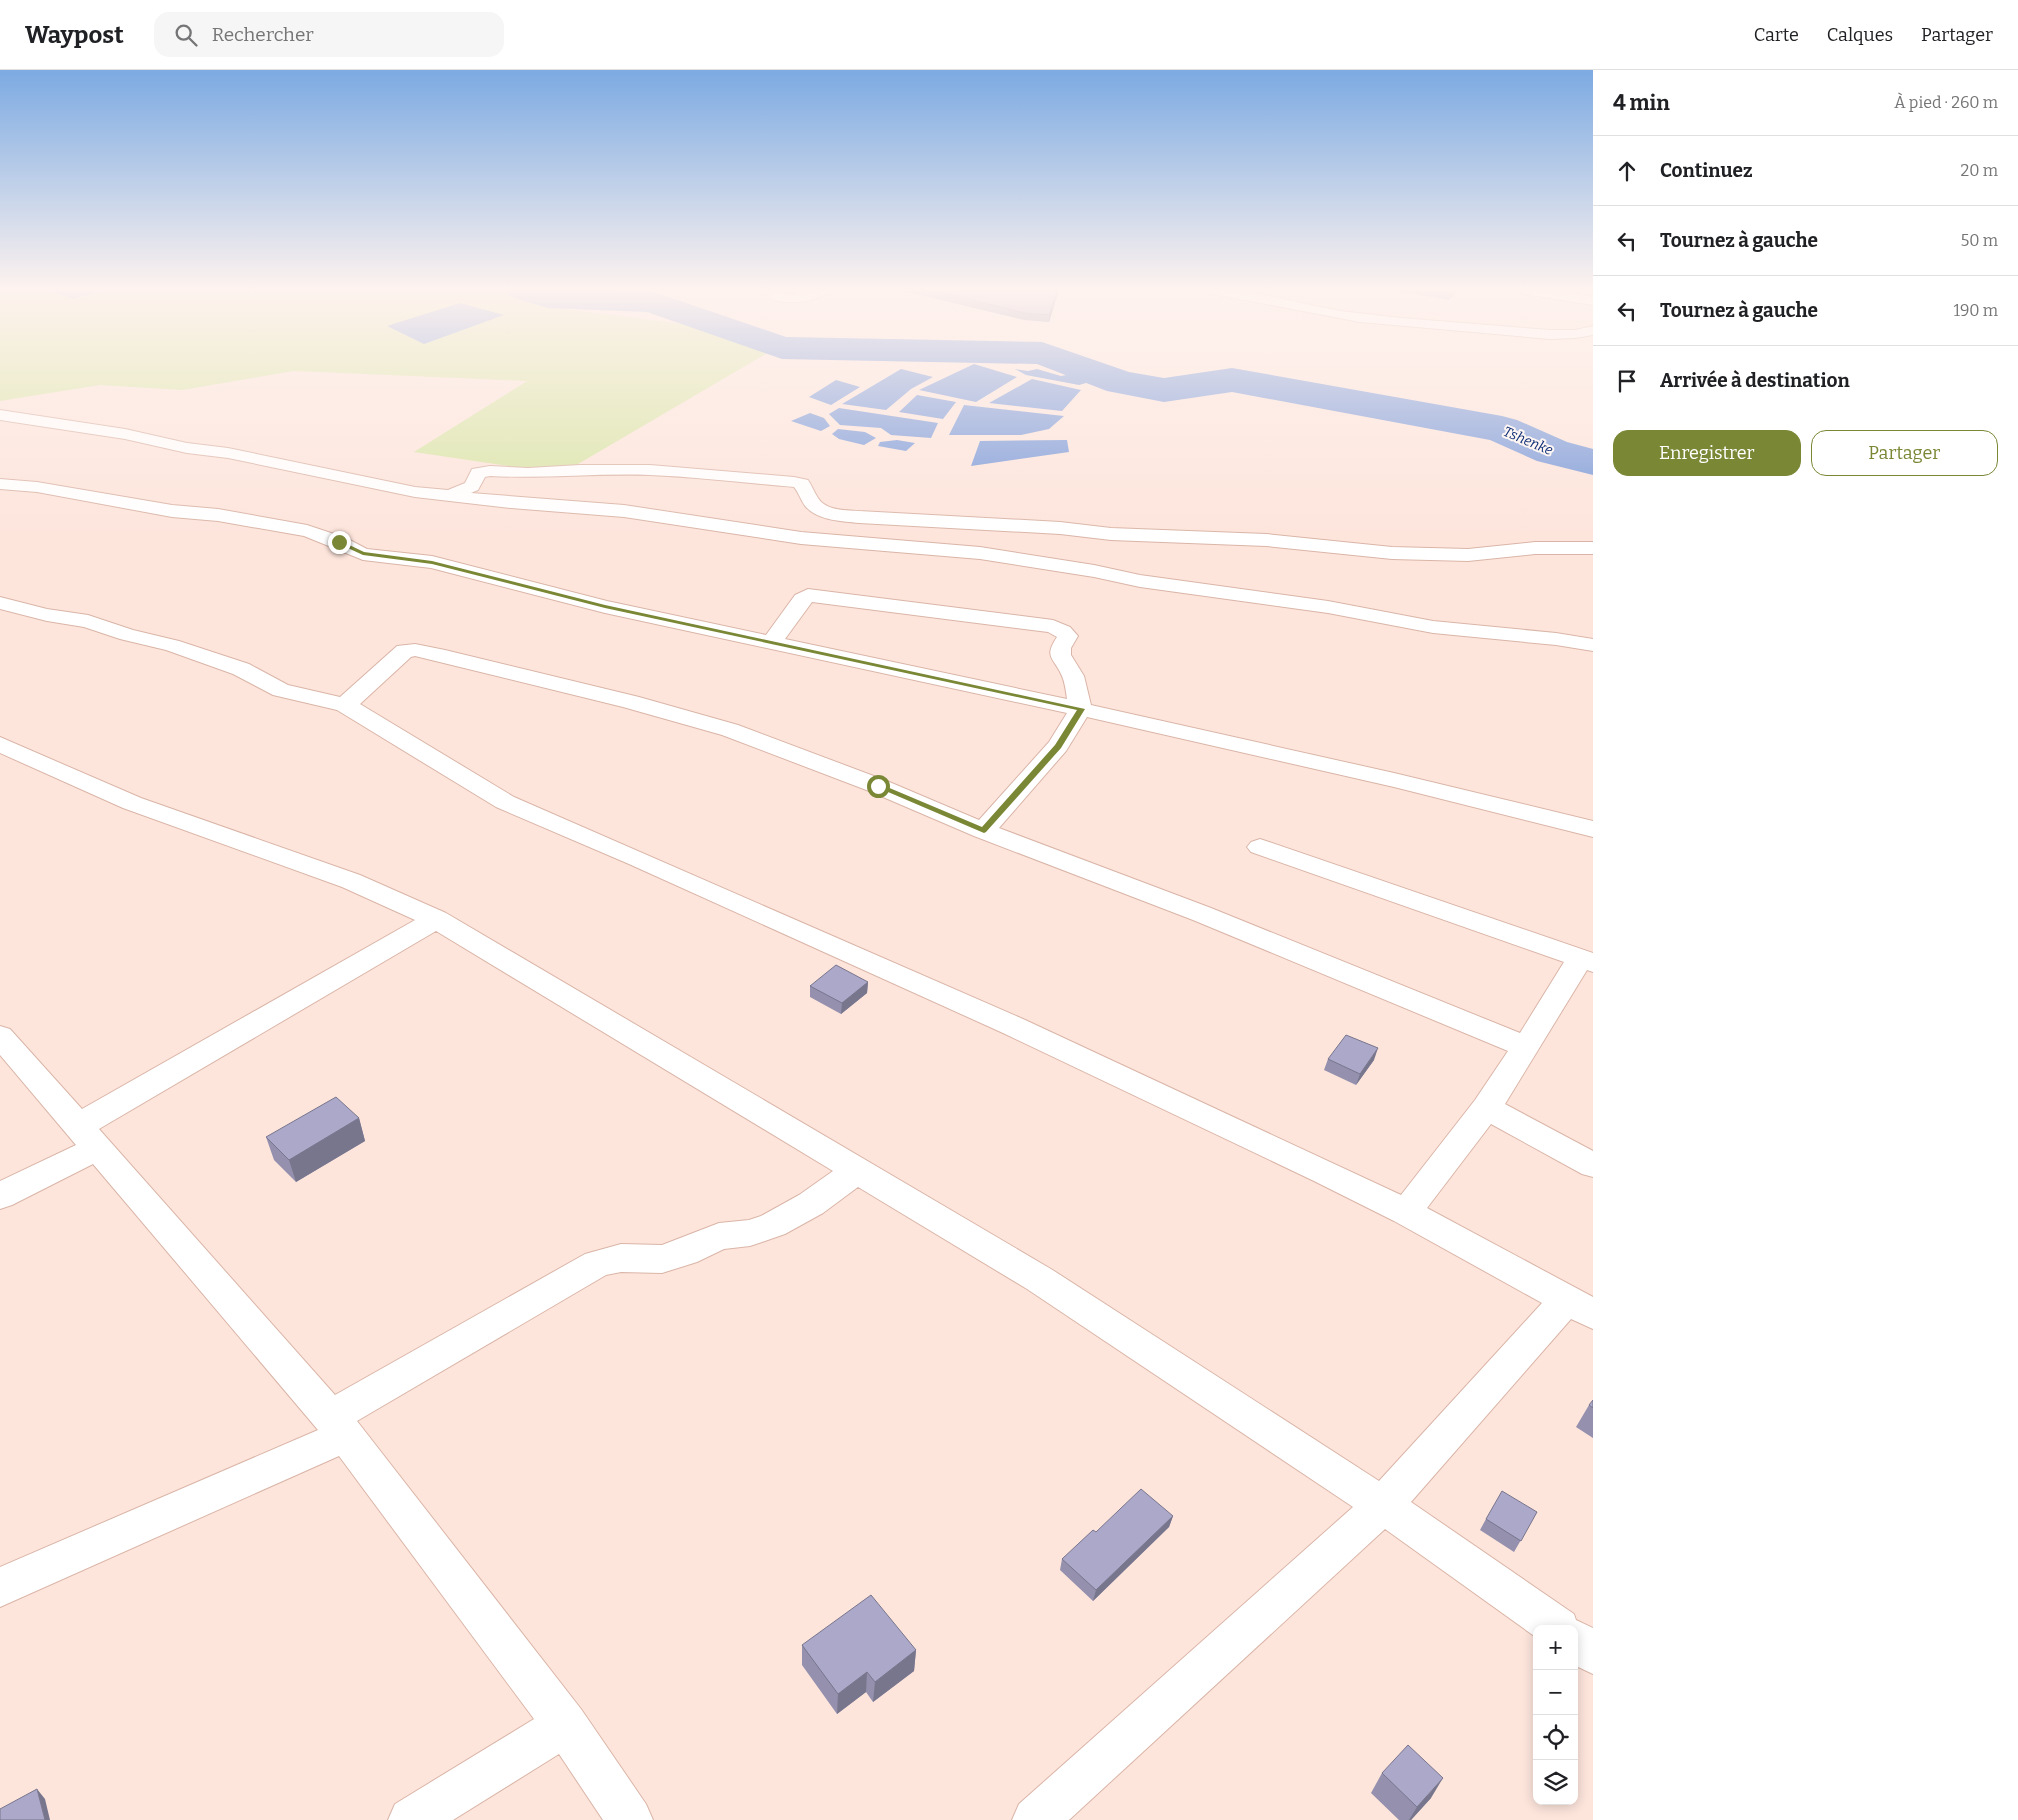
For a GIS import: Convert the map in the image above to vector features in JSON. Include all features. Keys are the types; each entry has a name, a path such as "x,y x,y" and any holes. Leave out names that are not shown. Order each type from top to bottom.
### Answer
{"street":[{"path":"0,415 125,434 188,448 228,453 415,492 511,503 624,511 839,542 980,553 1094,571 1140,581 1328,607 1433,627 1556,639 1593,645"},
{"path":"453,495 472,486 478,473 490,471 528,473 600,469 686,472 802,484 816,507 833,514 859,517 1060,528 1111,534 1266,540 1392,553 1468,554 1535,548 1593,548"},
{"path":"0,484 37,487 172,511 218,514 250,522 307,531 339,542 363,554 432,562 605,607 1081,709 1394,780 1593,828"},
{"path":"771,644 802,599 808,596 1053,626 1063,631 1068,636 1060,648 1060,655 1073,676 1081,709 1058,746 984,830"},
{"path":"0,604 47,615 88,621 127,635 172,645 241,669 281,690 345,705 505,802 638,859 1013,1026 1325,1172 1406,1212 1580,1307 1383,1505 1035,1820"},
{"path":"345,705 405,651 415,650 631,702 730,730 878,786 984,830 1194,911 1526,1048"},
{"path":"0,744 132,803 351,881 436,919 857,1171 1040,1278 1383,1505 1553,1625"},
{"path":"1260,847 1586,960 1486,1108 1406,1212"},
{"path":"0,1196 88,1137 436,919"},
{"path":"0,1036 338,1426 565,1725 630,1820"},
{"path":"1486,1108 1593,1165"},
{"path":"0,1587 338,1426 598,1264 621,1258 662,1259 684,1252 719,1236 750,1233 773,1225 811,1204 857,1171"},
{"path":"1578,1643 1593,1653"},
{"path":"412,1820 565,1725"}],"green space":[{"path":"0,372 290,372 182,390 100,385 0,401"},
{"path":"310,372 736,372 561,474 414,452 527,381"}],"water":[{"path":"897,372 912,372 933,377 911,389 886,410 842,404"},
{"path":"958,372 999,372 1017,377 976,402 919,390"},
{"path":"1020,372 1046,372 1061,376 1076,373 1093,381 1079,385 1026,375"},
{"path":"1032,379 1081,390 1062,411 989,403"},
{"path":"836,380 860,387 831,405 809,397"},
{"path":"917,395 956,402 943,419 899,412"},
{"path":"964,405 1064,416 1049,429 1021,435 949,435"},
{"path":"839,408 938,423 931,438 891,435 881,428 840,425 829,414"},
{"path":"810,413 824,418 830,426 821,431 791,421"},
{"path":"838,429 865,432 876,438 864,445 839,439 832,434"},
{"path":"897,440 915,443 906,451 878,446 880,442"},
{"path":"1067,440 1069,452 971,466 980,441"}],"building":[{"path":"836,965 868,982 842,1003 810,986"},
{"path":"1346,1035 1378,1048 1360,1074 1328,1059"},
{"path":"336,1097 359,1118 289,1160 266,1137"},
{"path":"1593,1400 1593,1408 1589,1405"},
{"path":"1141,1489 1173,1516 1096,1590 1062,1559 1093,1530 1096,1532"},
{"path":"1502,1491 1537,1512 1521,1541 1486,1519"},
{"path":"871,1595 916,1650 875,1682 867,1672 838,1694 802,1645"},
{"path":"1408,1745 1443,1778 1417,1807 1382,1773"},
{"path":"37,1789 45,1820 0,1820 0,1809"}],"waterway":[{"name":"Tshenke","path":"1091,372 1121,383 1164,390 1232,380 1502,429 1552,452 1593,462"}],"route":[{"path":"339,542 363,554 432,562 605,607 1081,709 1058,746 984,830 878,786"}]}
